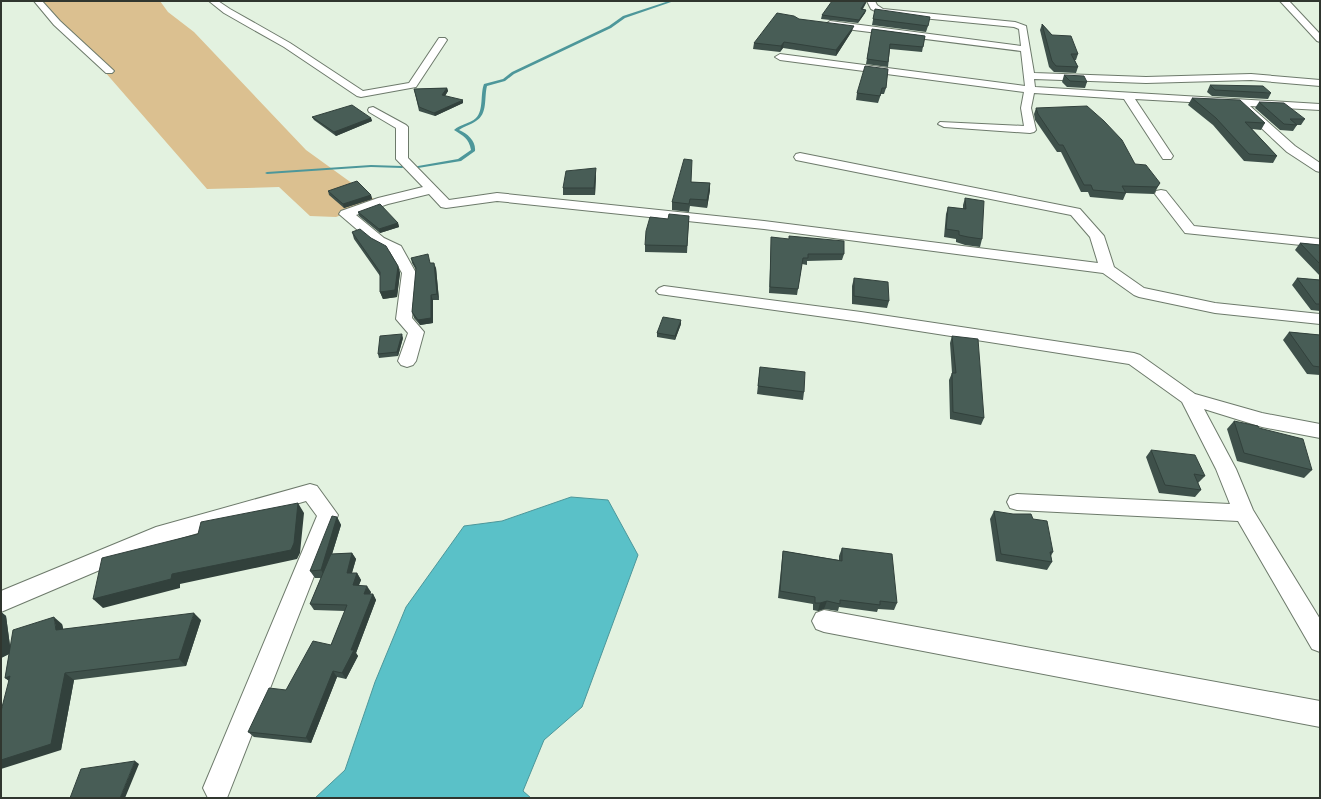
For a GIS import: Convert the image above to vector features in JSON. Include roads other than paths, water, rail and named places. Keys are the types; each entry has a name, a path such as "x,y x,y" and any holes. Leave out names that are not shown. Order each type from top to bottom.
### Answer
{"street":[{"path":"38,1 57,23 109,71"},
{"path":"213,1 227,11 287,45 361,94 412,85 442,40"},
{"path":"871,1 877,10 889,13 1020,26 1023,28 1025,33 1025,49 1030,76 1030,90 1026,108 1030,130 944,124"},
{"path":"1284,1 1320,39"},
{"path":"822,23 1025,49"},
{"path":"780,57 1030,90 1320,107"},
{"path":"1030,76 1146,80 1251,77 1320,83"},
{"path":"1127,96 1167,156"},
{"path":"1240,102 1291,149 1320,168"},
{"path":"373,110 402,127 402,159 446,204 496,197 764,225 1107,269 1139,292 1215,308 1320,318"},
{"path":"800,157 1075,212 1097,236 1107,269"},
{"path":"407,361 416,332 404,319 408,273 396,249 379,241 346,214 383,201 432,189"},
{"path":"1161,194 1190,230 1320,243"},
{"path":"664,291 876,320 1134,359 1189,398 1262,420 1320,431"},
{"path":"1189,398 1226,469 1244,513 1320,641"},
{"path":"1,602 156,536 310,492 328,515 217,788"},
{"path":"1017,502 1244,513"},
{"path":"824,621 1320,714"}],"water":[{"path":"571,497 608,500 638,555 582,707 544,740 523,791 531,798 315,798 345,770 375,682 406,607 464,526 502,521"}],"waterway":[{"path":"418,167 459,160 473,150 468,137 456,130 479,117 482,109 485,85 504,80 513,73 610,27 624,17 672,1"},
{"path":"267,173 371,166 402,167"}]}
